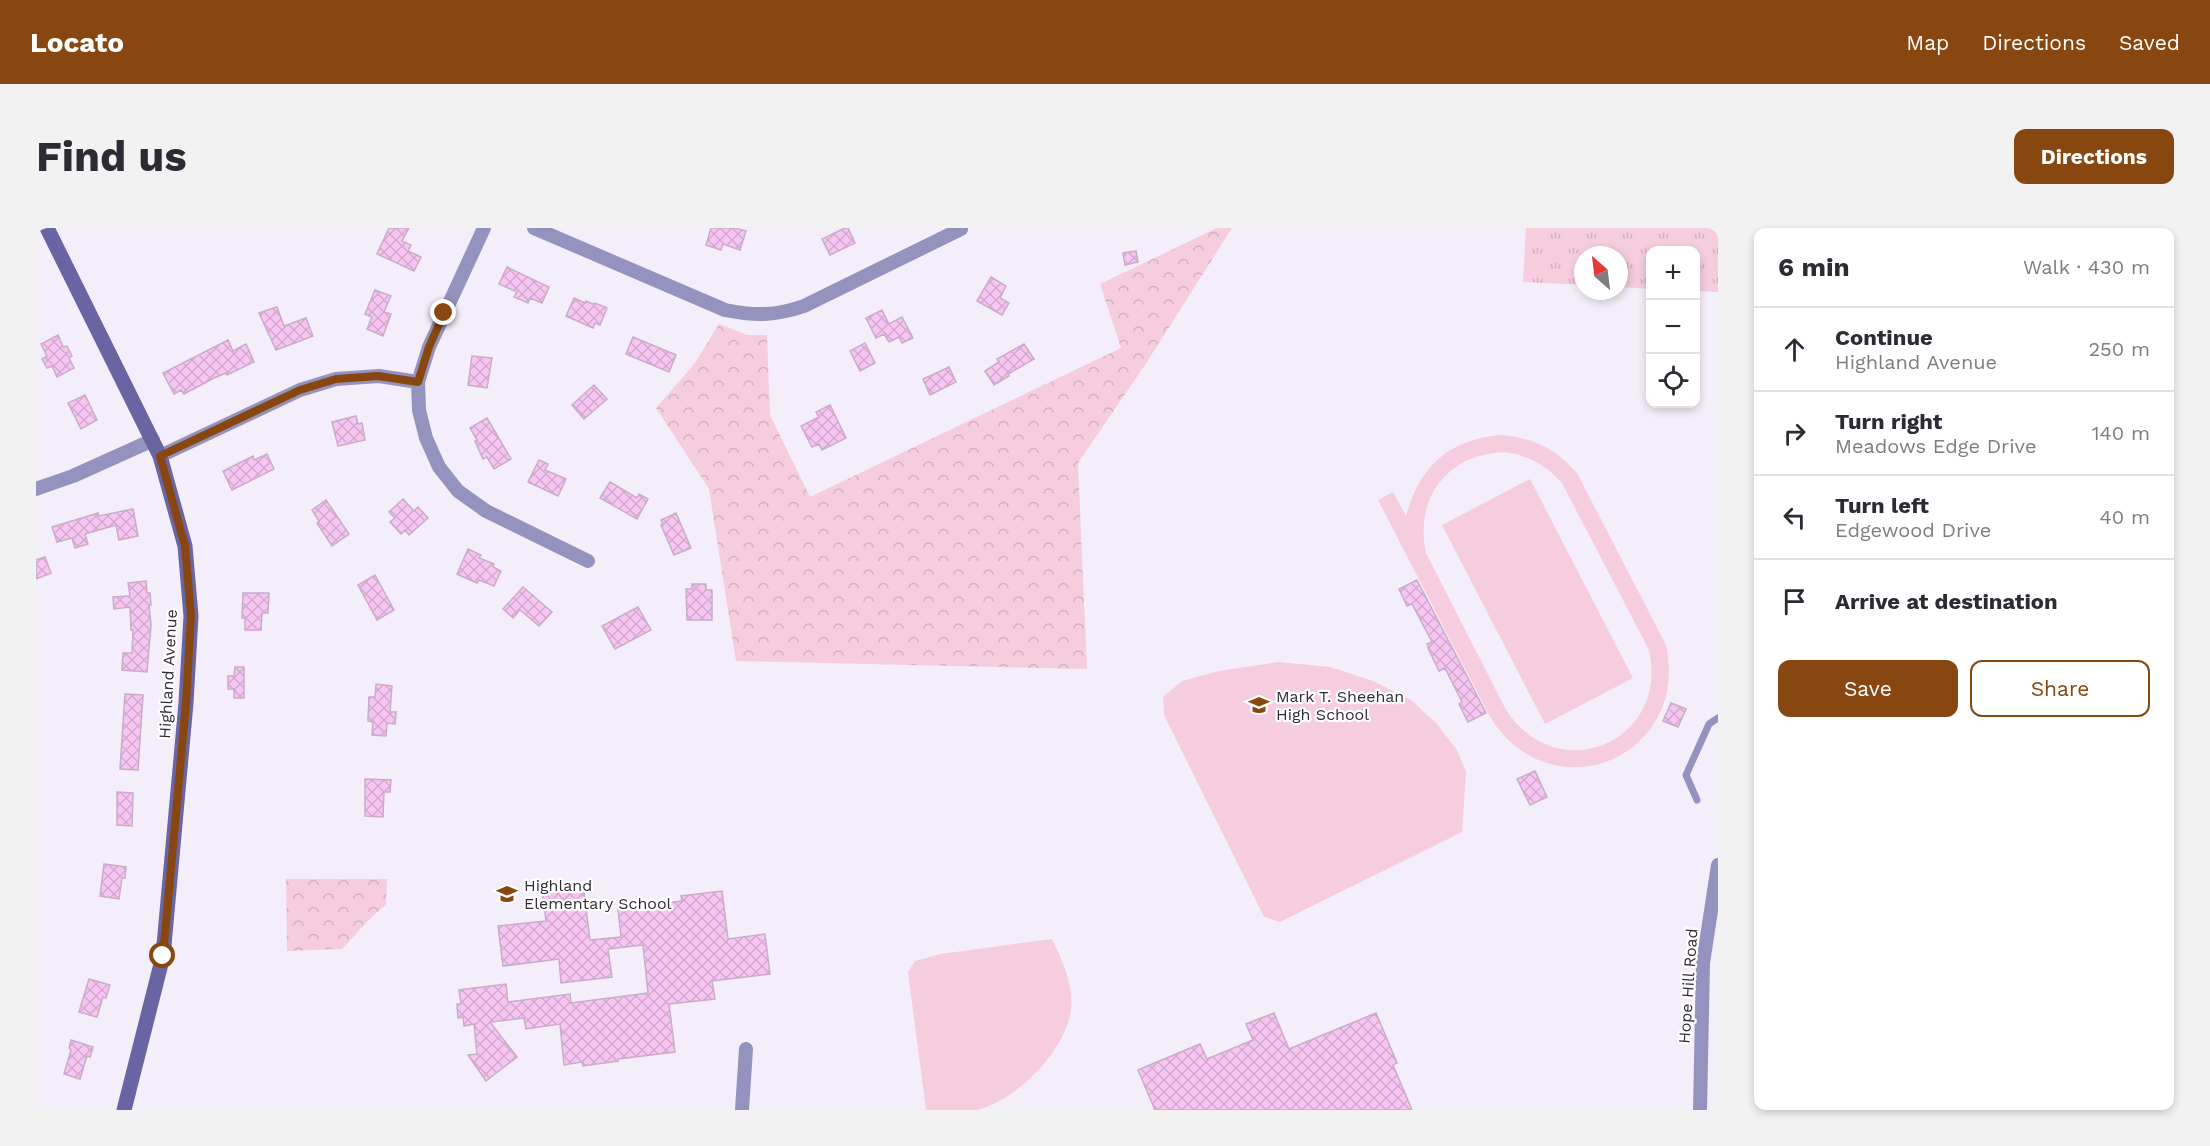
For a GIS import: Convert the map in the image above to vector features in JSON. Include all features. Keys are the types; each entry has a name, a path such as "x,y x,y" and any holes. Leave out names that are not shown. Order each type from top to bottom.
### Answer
{"street":[{"name":"Highland Avenue","path":"47,228 160,456 185,546 191,616 186,703 163,956 124,1110"},
{"path":"483,228 429,347 418,382 419,410 426,438 440,467 458,491 486,511 588,561"},
{"path":"534,228 725,310 752,315 782,314 804,306 961,229"},
{"path":"160,456 300,390 336,379 378,376 418,382"},
{"path":"36,489 73,476 153,440"},
{"name":"Hope Hill Road","path":"1700,1110 1703,963 1718,865"},
{"path":"742,1110 746,1049"}],"lane":[{"path":"1697,800 1686,775 1709,724 1718,718"}],"green space":[{"path":"1217,228 1232,228 1145,365 1078,463 1087,669 736,661 709,489 656,408 695,363 719,324 747,335 767,335 770,415 810,497 1121,348 1100,284"},
{"path":"1526,228 1718,228 1718,292 1700,291 1700,246 1646,246 1646,289 1628,288 1628,246 1574,246 1574,285 1523,282"},
{"path":"1500,435 1523,438 1552,451 1577,473 1666,645 1668,685 1657,718 1637,744 1609,761 1578,767 1545,763 1515,746 1489,715 1378,500 1393,492 1406,516 1419,483 1428,470 1451,450 1482,438","holes":["1505,452 1543,466 1562,483 1649,650 1651,683 1642,710 1626,731 1604,745 1578,750 1552,747 1526,733 1505,708 1426,553 1425,514 1440,482 1452,470 1467,461"]},
{"path":"1530,479 1633,678 1545,724 1442,525"},
{"path":"1279,662 1330,667 1373,681 1411,700 1437,724 1457,750 1466,772 1462,832 1280,922 1264,917 1164,715 1163,697 1182,681 1219,671"},
{"path":"286,879 387,879 386,905 342,949 287,951"},
{"path":"1052,939 1060,955 1071,991 1071,1009 1060,1041 1050,1057 1023,1085 992,1105 977,1110 926,1110 908,972 915,961 941,954"}],"building":[{"path":"389,228 409,228 402,241 411,245 408,251 421,257 414,271 377,254"},
{"path":"711,228 735,228 746,231 740,250 723,244 721,250 706,245"},
{"path":"848,228 855,243 830,255 822,239"},
{"path":"1136,251 1138,262 1125,265 1123,253"},
{"path":"507,267 549,287 542,303 530,298 528,303 514,297 517,292 499,284"},
{"path":"991,277 1006,286 1000,298 1009,303 1002,315 977,301"},
{"path":"375,290 391,296 384,312 391,314 383,336 367,329 372,317 365,314"},
{"path":"574,298 607,308 600,325 595,323 593,328 566,316"},
{"path":"277,307 284,326 306,318 313,336 276,350 259,313"},
{"path":"882,310 889,324 902,317 913,338 902,343 899,337 889,342 884,334 876,338 866,318"},
{"path":"58,335 63,347 67,346 72,356 69,358 74,368 57,377 52,366 47,368 42,359 47,356 41,344"},
{"path":"633,337 676,355 669,372 626,354"},
{"path":"228,340 233,351 246,344 254,362 227,375 226,373 214,378 184,394 181,390 174,394 163,373"},
{"path":"865,343 875,363 860,371 850,351"},
{"path":"1024,344 1034,359 994,385 985,371 999,362 997,359"},
{"path":"472,356 492,358 487,388 468,385"},
{"path":"949,367 956,382 930,395 923,379"},
{"path":"594,385 607,399 584,419 572,405"},
{"path":"85,395 97,420 81,429 68,403"},
{"path":"830,405 846,438 822,450 819,444 812,447 801,426 819,417 816,412"},
{"path":"356,416 358,424 362,423 365,440 338,446 332,422"},
{"path":"487,418 511,459 494,469 487,457 483,459 475,441 477,440 470,428"},
{"path":"267,454 274,469 232,490 223,471 253,456 254,460"},
{"path":"539,460 548,464 545,470 566,479 558,496 528,482"},
{"path":"610,482 637,498 639,494 648,499 637,519 600,498"},
{"path":"403,499 414,511 418,507 428,518 409,535 405,530 401,534 390,522 395,518 389,512"},
{"path":"326,500 349,534 332,546 317,523 319,521 312,510"},
{"path":"133,509 138,536 119,540 116,525 85,534 88,544 75,548 72,538 57,542 52,527 98,513 99,516"},
{"path":"676,513 691,548 674,555 661,520"},
{"path":"468,549 481,555 479,558 494,564 493,567 501,571 494,586 479,580 477,583 457,574"},
{"path":"45,557 51,573 36,579 36,560"},
{"path":"375,575 394,610 377,620 358,585"},
{"path":"1417,580 1486,713 1468,722 1459,704 1462,702 1445,668 1439,671 1428,648 1427,644 1432,642 1412,604 1407,606 1399,589"},
{"path":"146,581 151,605 149,605 151,625 147,672 122,670 123,653 132,653 133,630 131,630 130,607 114,609 113,597 130,596 128,583"},
{"path":"692,584 706,584 706,590 712,590 712,620 687,620 686,589 692,589"},
{"path":"523,587 552,612 539,626 520,610 513,618 503,609"},
{"path":"243,593 269,593 268,613 262,613 261,630 245,630 245,618 242,618"},
{"path":"638,607 651,630 615,649 602,626"},
{"path":"235,667 244,667 244,698 234,698 234,689 228,689 228,676 234,676"},
{"path":"376,684 392,686 390,712 396,712 395,724 387,723 386,736 372,735 373,722 368,721 369,697 375,697"},
{"path":"125,694 143,695 138,770 120,769"},
{"path":"1671,703 1686,709 1678,727 1663,721"},
{"path":"1535,771 1547,797 1530,805 1517,779"},
{"path":"365,779 391,780 390,792 384,792 383,817 365,816"},
{"path":"117,792 133,793 132,826 117,825"},
{"path":"104,864 126,867 119,899 100,896"},
{"path":"583,885 590,940 621,937 618,909 682,901 681,896 722,891 728,939 765,934 770,974 712,981 715,999 669,1004 675,1052 583,1066 582,1062 564,1065 560,1024 526,1029 524,1018 490,1022 517,1057 486,1081 468,1055 477,1054 474,1024 464,1026 463,1017 458,1018 457,1004 461,1004 459,990 506,984 508,1002 570,994 571,1003 648,993 643,945 608,949 612,977 561,983 559,959 503,966 498,926 546,921 542,890"},
{"path":"89,979 110,985 106,998 103,997 97,1017 79,1012"},
{"path":"1274,1013 1289,1049 1376,1013 1397,1063 1393,1065 1412,1110 1155,1110 1138,1070 1200,1044 1207,1059 1253,1040 1246,1024"},
{"path":"71,1040 93,1047 90,1057 87,1056 80,1079 64,1074 71,1050 69,1048"}],"place":[{"name":"Mark T. Sheehan High School","path":"1259,705"},
{"name":"Highland Elementary School","path":"507,894"}],"route":[{"path":"163,956 186,703 191,616 185,546 160,456 300,390 336,379 378,376 418,382 429,347 444,313"}]}
